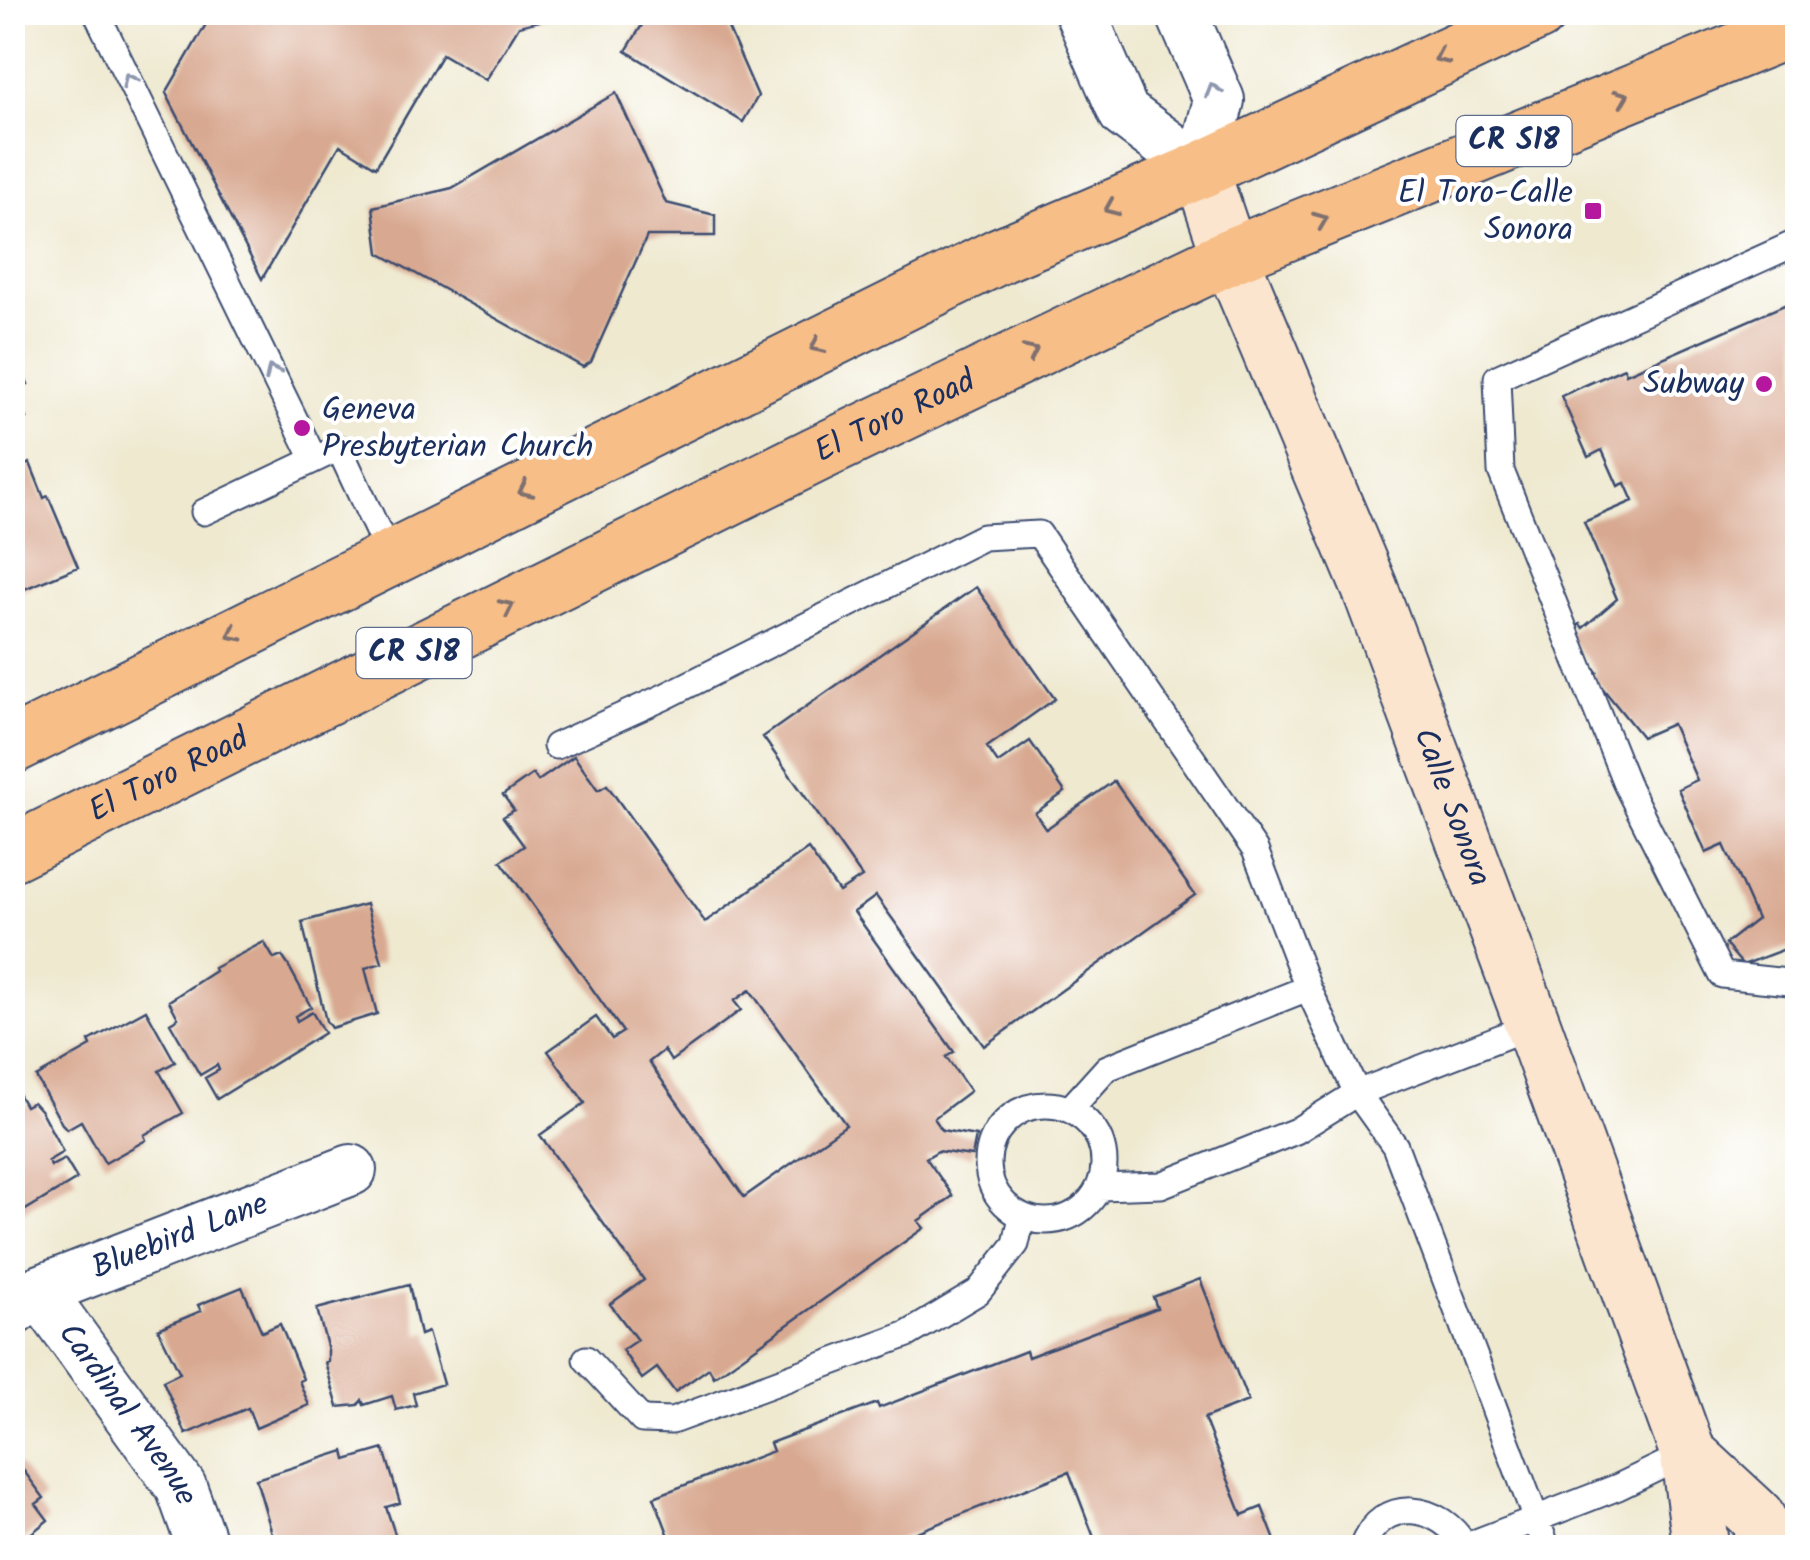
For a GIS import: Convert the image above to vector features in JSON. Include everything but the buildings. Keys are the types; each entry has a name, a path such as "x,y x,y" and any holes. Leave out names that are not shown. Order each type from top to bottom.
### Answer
{"main road":[{"name":"CR S18","path":"12,746 1002,255 1200,170 1539,12"},
{"name":"El Toro Road","path":"12,853 799,463 1230,256 1798,26"}],"street":[{"path":"1080,12 1124,112 1200,170 1219,100 1181,12"},
{"name":"Calle Sonora","path":"1200,170 1230,256 1370,589 1533,1024 1688,1452 1701,1548"},
{"name":"Bluebird Lane","path":"26,1301 351,1170"},
{"name":"Cardinal Avenue","path":"26,1301 180,1488 203,1548"},
{"name":"Calle Sonora","path":"1688,1452 1756,1516 1773,1548"}],"lane":[{"path":"96,12 314,459"},
{"path":"1798,242 1496,378 1501,471 1627,786 1722,975 1798,983"},
{"path":"204,512 339,448 390,557"},
{"path":"556,746 664,697 983,537 1038,534 1255,850 1308,988 1357,1093 1395,1146 1547,1548"},
{"path":"1070,1109 1107,1068 1308,988"},
{"path":"1100,1187 1162,1185 1296,1131 1357,1093 1533,1024"},
{"path":"1048,1104 1070,1109 1089,1122 1102,1142 1105,1165 1100,1187 1086,1205 1067,1218 1044,1222 1022,1217 1004,1204 991,1184 987,1161 992,1139 1006,1120 1025,1108 1048,1104"},
{"path":"586,1358 642,1420 672,1421 908,1334 978,1292 1016,1244 1022,1217"},
{"path":"1362,1548 1376,1525 1394,1514 1416,1510 1436,1515 1454,1528 1466,1547 1618,1487 1688,1452"}],"place":[{"name":"El Toro-Calle Sonora","path":"1593,211"},
{"name":"Subway","path":"1764,384"},
{"name":"Geneva Presbyterian Church","path":"302,428"}]}
